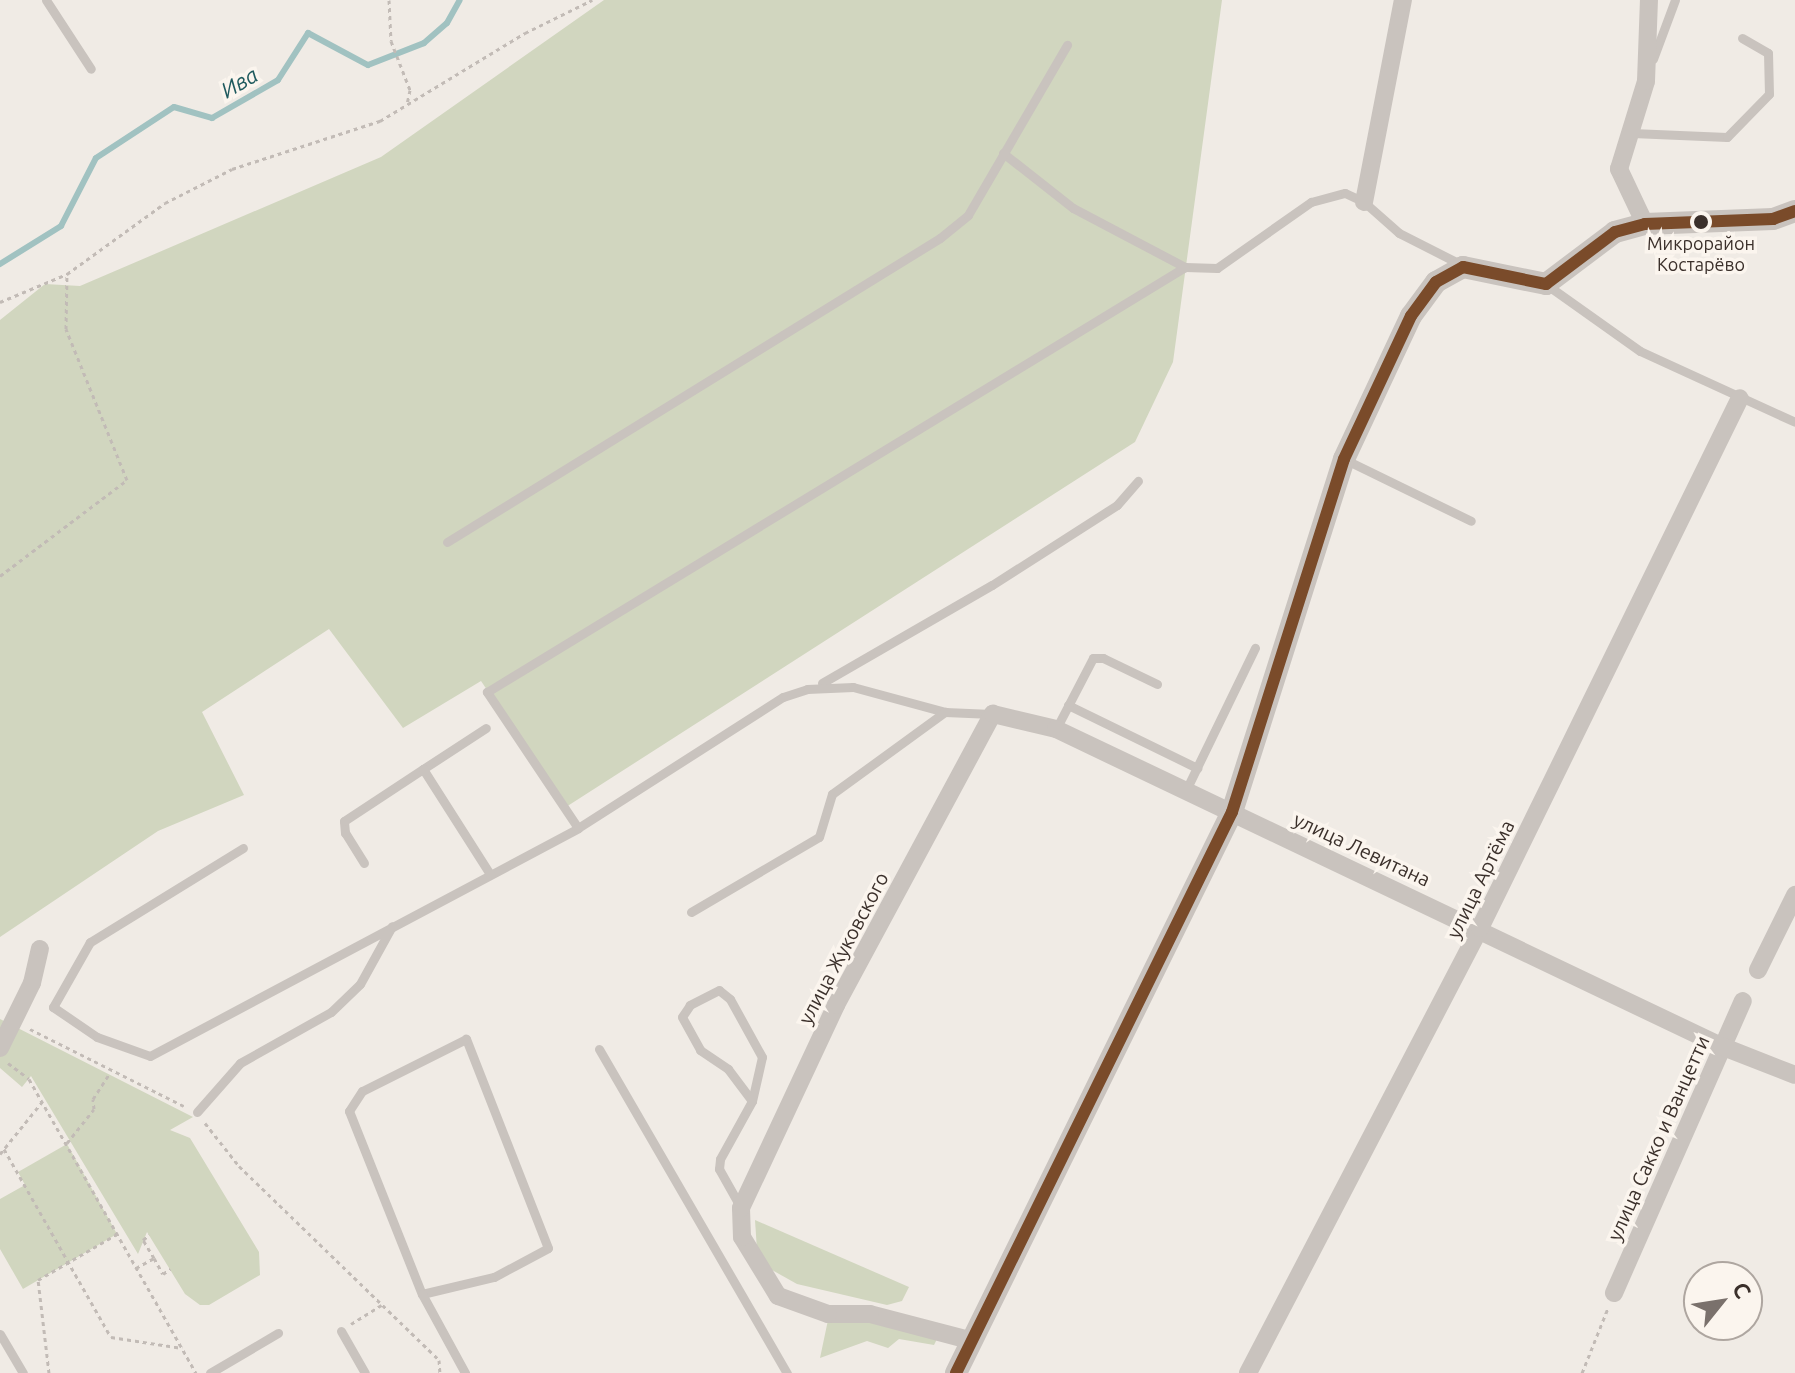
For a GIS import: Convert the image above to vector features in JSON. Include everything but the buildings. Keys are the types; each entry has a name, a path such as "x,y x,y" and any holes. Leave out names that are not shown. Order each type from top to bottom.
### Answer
{"street":[{"path":"1364,202 1403,0"},
{"path":"1645,224 1619,169 1646,81 1649,0"},
{"path":"956,1373 1232,812 1344,459 1411,316 1436,282 1463,267 1546,284 1615,232 1645,224 1773,219 1795,211"},
{"name":"улица Артёма","path":"1248,1373 1480,928 1740,398"},
{"name":"улица Левитана","path":"993,714 1056,729 1480,928 1721,1046 1795,1075"},
{"name":"улица Жуковского","path":"741,1208 836,1005 993,714"},
{"path":"1758,970 1795,895"},
{"path":"0,1048 32,983 40,949"},
{"name":"улица Сакко и Ванцетти","path":"1614,1293 1743,1001"},
{"path":"741,1208 742,1237 778,1296 828,1314 870,1314 973,1341"}],"lane":[{"path":"46,0 91,69"},
{"path":"1646,81 1675,0"},
{"path":"1632,133 1727,137 1769,94 1768,53 1742,38"},
{"path":"447,542 940,238 968,215 1067,45"},
{"path":"1003,153 1073,208 1185,267 1217,268 1311,202 1345,193 1364,202 1399,233 1463,267"},
{"path":"578,828 487,692 1185,267"},
{"path":"1546,284 1640,351 1795,422"},
{"path":"1344,459 1471,521"},
{"path":"243,848 90,942 53,1007 97,1037 150,1056 578,828 783,697 817,687 1117,505 1138,481"},
{"path":"1186,790 1255,648"},
{"path":"1056,729 1089,662 1098,656 1157,684"},
{"path":"817,687 878,691 945,712 993,714"},
{"path":"1068,705 1197,768"},
{"path":"691,912 819,837 832,794 945,712"},
{"path":"364,863 345,833 344,821 486,728"},
{"path":"423,769 490,874"},
{"path":"197,1112 240,1063 331,1012 360,984 392,926"},
{"path":"741,1208 719,1169 720,1159 752,1101 762,1057 730,999 719,990 690,1005 682,1017 700,1050 728,1069 752,1101"},
{"path":"422,1294 494,1277 548,1248 466,1039 362,1091 349,1111 422,1294 465,1373"},
{"path":"599,1049 787,1373"},
{"path":"341,1331 365,1373"},
{"path":"210,1373 278,1333"},
{"path":"0,1334 23,1373"}],"path":[{"path":"389,0 391,41 406,72 407,104"},
{"path":"0,302 67,274 165,203 232,169 380,121 525,33 592,0"},
{"path":"0,576 127,480 66,329 67,274"},
{"path":"14,1019 110,1073 197,1112 239,1166 439,1360 440,1373"},
{"path":"0,1058 29,1079 196,1373"},
{"path":"67,1144 94,1109 93,1099 110,1073"},
{"path":"0,1154 42,1102"},
{"path":"4,1149 111,1337 182,1348"},
{"path":"49,1373 38,1280 117,1234"},
{"path":"149,1235 143,1240 163,1274 170,1269"},
{"path":"136,1268 154,1258"},
{"path":"1582,1373 1614,1293"},
{"path":"341,1331 381,1305"}],"green space":[{"path":"604,0 1222,0 1173,362 1135,442 566,807 481,681 403,728 329,629 202,712 244,795 158,831 0,937 0,320 45,284 80,286 381,157"},
{"path":"0,1019 193,1117 170,1130 190,1138 259,1252 260,1275 209,1305 200,1305 185,1294 147,1232 138,1254 31,1076 22,1087 0,1068"},
{"path":"67,1144 117,1234 23,1289 0,1249 0,1199 25,1185 18,1172"},
{"path":"755,1220 909,1287 902,1301 887,1305 797,1284 772,1270 757,1250"},
{"path":"848,1316 938,1337 934,1345 899,1339 888,1348 867,1341 820,1358 828,1320"}],"waterway":[{"name":"Ива","path":"0,264 61,226 96,158 174,107 212,118 278,80 308,33 368,65 424,43 447,23 460,0"}],"transit line":[{"path":"956,1373 1232,812 1344,459 1411,316 1436,282 1463,267 1546,284 1615,232 1645,224 1773,219 1795,211"}],"place":[{"name":"Микрорайон Костарёво","path":"1701,222"}]}
